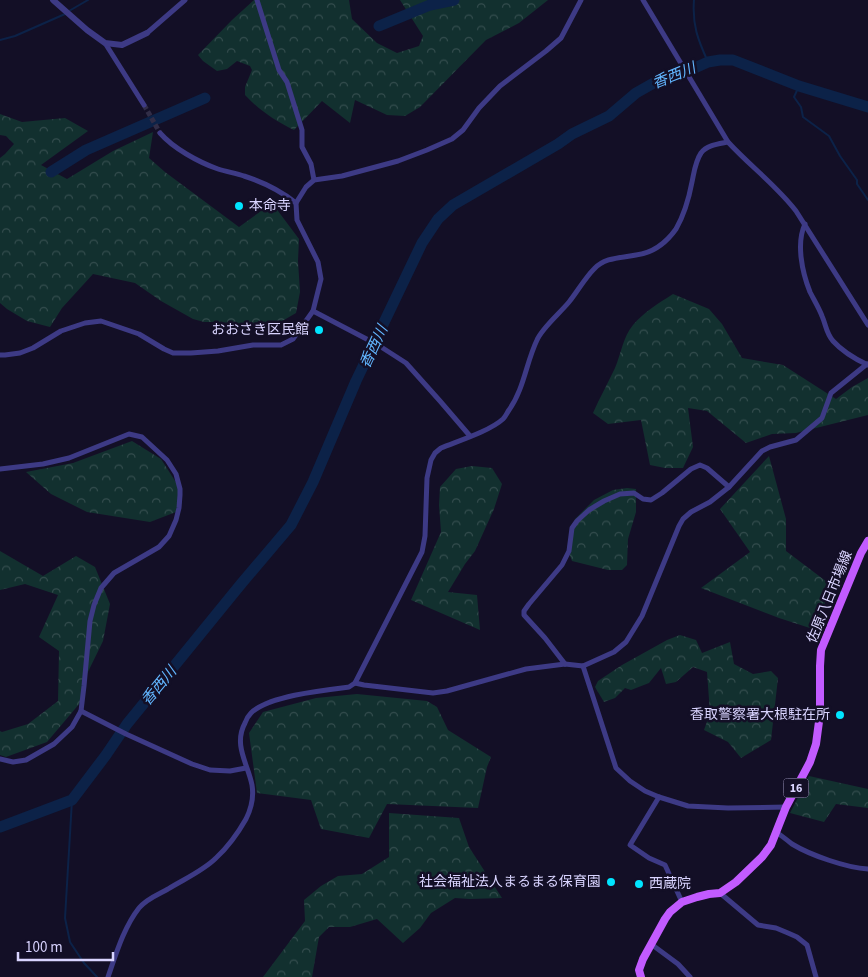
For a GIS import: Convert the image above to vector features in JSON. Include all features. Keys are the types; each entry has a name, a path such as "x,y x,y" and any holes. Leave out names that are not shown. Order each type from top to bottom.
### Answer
{"main road":[{"name":"佐原八日市場線","path":"641,977 640,966 670,912 682,902 709,894 720,893 736,882 762,857 771,845 786,807 810,762 816,744 820,714 821,650 861,553 868,541"}],"street":[{"path":"53,0 105,44 144,105"},
{"path":"105,44 122,45 147,33 185,0"},
{"path":"257,0 279,70 287,82 302,130 302,147 311,164 314,180"},
{"path":"0,355 20,353 33,348 61,331 85,323 101,321 139,334 173,353 218,351 253,345 281,344 293,339 313,311 321,279 318,262 297,220 296,203 306,187 314,180 342,176 398,161 452,139 463,130 500,86 561,38 581,0"},
{"path":"643,0 728,142 742,158 788,200 868,325"},
{"path":"160,133 169,143 198,160 218,169 246,176 283,193 296,203"},
{"path":"108,977 126,930 140,907 217,858 238,833 247,817 252,800 252,785 241,751 240,739 242,729 249,714 270,701 349,687 355,683 422,552 425,536 427,478 431,460 435,453 441,448 492,426 503,419 514,403 538,337 568,304 594,268 609,260 655,250 666,242 676,228 685,209 696,163 701,152 709,147 728,142"},
{"path":"355,683 433,693 447,691 526,669 565,664 583,666 614,652 626,642 642,616 683,519 729,487 762,451 796,440 822,418 831,393 867,365 845,352 832,340 826,330 822,316 810,292 804,270 801,233 805,224"},
{"path":"313,311 378,345 406,363 470,436"},
{"path":"0,469 43,464 69,458 129,434 142,437 167,460 176,474 180,489 179,508 169,536 159,547 114,573 101,588 90,621 81,711 72,727 54,744 26,760 13,762 0,759"},
{"path":"565,664 524,615 524,611 562,565 569,551 572,528 577,521 589,510 620,494 634,493 643,499 651,500 700,465 707,468 729,487"},
{"path":"583,666 616,768 630,781 645,791 688,806 728,808 786,807"},
{"path":"81,711 192,764 210,770 230,771 246,768"},
{"path":"659,797 630,845 649,858 665,865 682,902"},
{"path":"776,832 793,845 811,854 861,869 868,869"},
{"path":"720,893 758,925 776,928 797,938 806,946 816,977"},
{"path":"651,944 678,964 690,977"}],"green space":[{"path":"254,0 349,0 352,19 377,43 397,53 419,46 423,36 400,0 548,0 519,23 486,40 420,107 405,116 387,115 355,100 350,123 322,101 294,130 268,115 245,95 245,87 252,70 250,66 237,61 227,69 217,71 198,55"},
{"path":"0,114 22,122 65,118 88,131 41,165 67,179 113,151 153,132 149,158 239,227 272,203 299,239 300,292 296,313 272,327 204,322 193,319 161,301 135,283 93,274 62,308 50,327 27,321 7,309 0,303 0,158 14,144 6,136 0,135"},
{"path":"673,294 709,309 722,324 742,358 783,365 836,399 868,378 868,415 796,433 772,434 746,443 707,411 688,408 693,447 683,468 665,468 650,465 641,420 608,424 593,413 615,368 624,340 630,330 637,320"},
{"path":"132,441 161,459 179,487 182,503 176,512 150,522 87,512 51,494 26,472 73,463"},
{"path":"769,456 786,519 786,551 831,585 816,630 701,588 750,552 720,509"},
{"path":"472,466 492,468 502,484 494,509 475,551 448,592 477,595 480,630 411,600 441,532 440,487 456,469"},
{"path":"636,489 636,512 628,539 627,565 622,570 608,570 572,561 567,548 575,519 594,500 613,490"},
{"path":"0,551 43,576 76,556 95,567 110,604 103,641 86,676 80,703 47,742 6,757 0,755 0,731 28,724 58,701 59,651 39,637 58,595 25,584 0,590"},
{"path":"680,635 696,640 702,653 730,642 734,664 753,674 771,671 778,678 771,740 741,758 728,742 704,730 710,713 707,672 693,667 676,682 666,684 661,668 649,683 631,690 625,688 615,698 604,702 595,687 598,681 622,665 667,640"},
{"path":"357,694 427,701 437,707 448,730 491,757 478,808 387,804 369,838 321,829 311,800 257,793 249,733 263,712 316,698"},
{"path":"809,776 868,789 868,808 836,804 824,822 790,813"},
{"path":"389,813 459,818 469,847 502,898 455,898 431,913 420,928 403,943 377,919 350,927 329,927 319,937 312,977 263,977 305,921 304,900 321,886 338,876 362,874 389,857"}],"waterway":[{"path":"69,11 88,0"},
{"path":"379,26 430,5 454,0"},
{"path":"694,0 696,32 708,62"},
{"path":"0,40 15,36 65,14"},
{"name":"香西川","path":"0,827 72,800 127,724 291,525 313,482 356,381 422,243 438,219 453,205 572,134 609,116 636,93 659,80 677,76 708,62 733,60 799,86 868,107"},
{"path":"799,86 794,97 801,107 803,117 829,136 868,200"},
{"path":"51,172 86,150 205,98"},
{"path":"72,800 65,918 70,942 84,963 97,977"}],"tunnel":[{"path":"144,105 160,133"}],"place":[{"name":"本命寺","path":"239,206"},
{"name":"おおさき区民館","path":"319,330"},
{"name":"香取警察署大根駐在所","path":"840,715"},
{"name":"社会福祉法人まるまる保育園","path":"611,882"},
{"name":"西蔵院","path":"639,884"}]}
